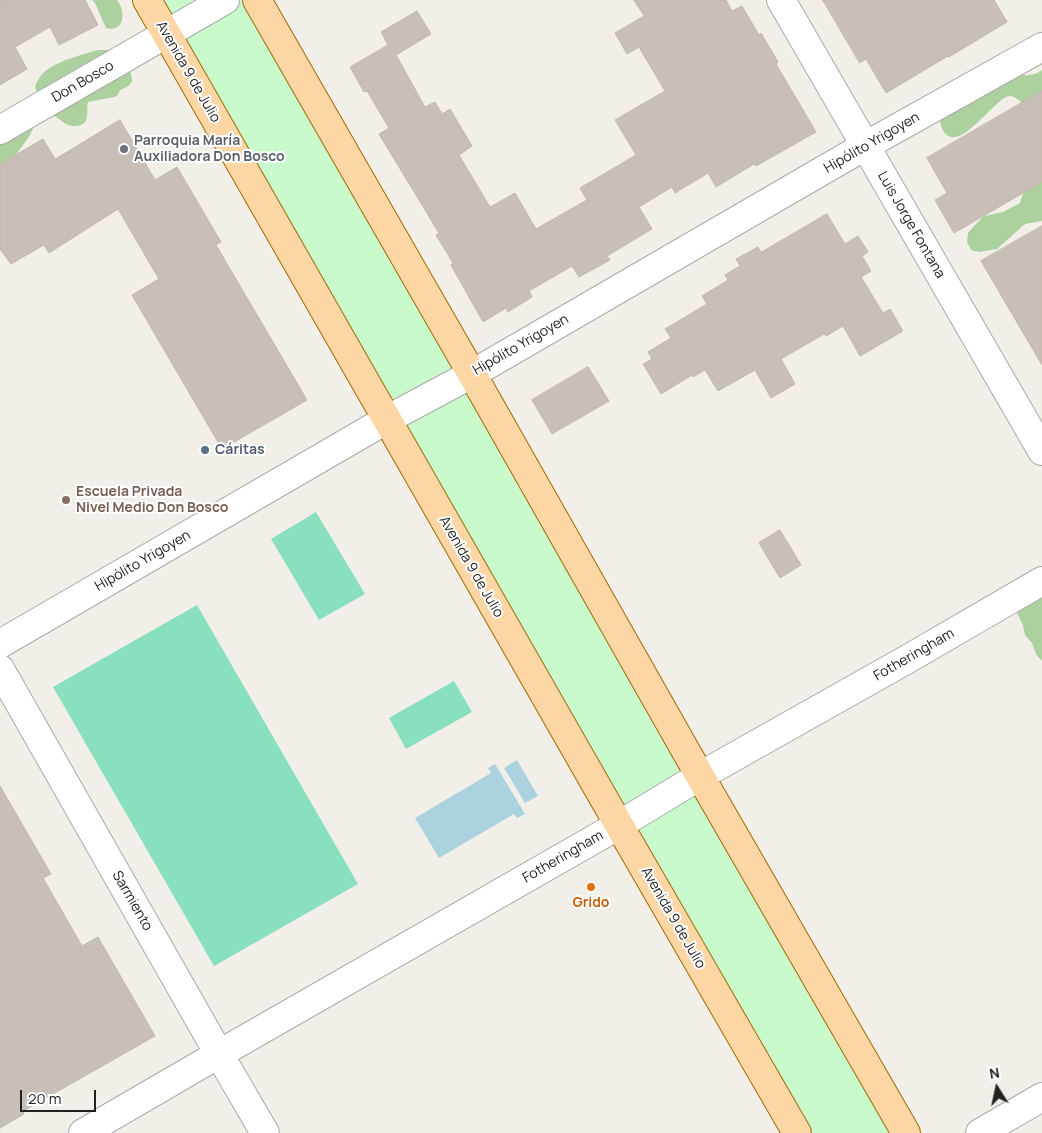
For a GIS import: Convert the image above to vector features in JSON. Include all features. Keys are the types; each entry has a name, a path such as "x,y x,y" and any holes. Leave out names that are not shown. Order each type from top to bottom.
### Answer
{"main road":[{"name":"Avenida 9 de Julio","path":"147,0 386,420 797,1133"},
{"path":"256,0 906,1133"}],"street":[{"name":"Don Bosco","path":"0,130 225,0"},
{"name":"Luis Jorge Fontana","path":"781,0 1042,451"},
{"name":"Hipólito Yrigoyen","path":"0,644 386,420 472,374 865,146 1042,47"},
{"name":"Fotheringham","path":"83,1133 619,825 700,776 1042,581"},
{"name":"Sarmiento","path":"0,669 218,1054 265,1133"},
{"path":"980,1133 1042,1096"}],"green space":[{"path":"92,0 117,0 122,10 120,24 112,29 106,28"},
{"path":"163,0 242,0 892,1133 813,1133"},
{"path":"98,50 116,50 129,63 132,80 130,85 120,90 118,95 114,97 88,102 87,118 81,125 68,125 49,115 37,94 35,86 42,74 61,62"},
{"path":"1001,69 1027,75 1032,75 1042,70 1042,103 1027,105 1009,96 999,102 961,135 953,137 945,134 940,122 945,114"},
{"path":"0,118 24,121 33,129 10,163 0,168"},
{"path":"1022,164 1042,171 1042,221 1025,224 997,249 979,252 971,250 967,242 968,233 984,216 1003,212 1020,203 1023,193"},
{"path":"316,512 365,594 319,620 271,539"},
{"path":"1042,592 1042,661 1025,635 1015,605"},
{"path":"197,605 358,884 214,966 53,687"},
{"path":"454,681 472,712 406,749 389,718"}],"water":[{"path":"517,760 538,796 525,803 504,768"},
{"path":"495,764 525,814 517,818 514,814 439,858 415,818 491,773 488,768"}],"building":[{"path":"0,0 85,0 98,25 59,45 50,27 15,47 27,69 0,85"},
{"path":"634,0 726,0 732,11 742,6 759,35 761,33 778,62 776,64 816,132 756,166 754,164 716,187 708,173 675,193 672,187 639,207 652,229 607,256 610,260 579,277 572,266 529,291 532,297 508,312 506,308 483,322 451,265 453,263 436,235 439,233 379,134 389,128 367,91 364,92 350,67 388,45 381,32 417,11 431,34 396,55 425,107 435,102 442,114 450,109 472,146 459,155 490,207 515,193 536,229 587,200 580,188 636,155 615,120 665,91 639,47 627,54 615,33 644,16"},
{"path":"823,0 994,0 1007,22 886,93 866,59 860,63"},
{"path":"1042,91 1042,182 954,233 935,200 947,193 927,158"},
{"path":"120,120 155,180 177,167 221,242 216,245 307,400 222,449 132,295 159,279 118,209 49,253 44,245 11,264 0,249 0,164 43,139 55,159"},
{"path":"827,214 845,244 858,236 868,252 862,256 871,271 861,277 883,313 890,309 903,331 860,356 843,326 826,336 824,334 781,359 795,384 771,398 755,370 718,391 705,370 693,377 692,375 661,394 643,364 652,359 648,352 671,338 665,329 707,304 702,296 728,280 725,275 740,266 736,259 758,247 761,252"},
{"path":"1042,226 1042,365 981,261"},
{"path":"588,367 609,401 552,434 532,400"},
{"path":"780,530 801,565 780,578 759,543"},
{"path":"0,786 51,874 43,878 82,946 98,937 155,1036 23,1111 24,1114 0,1128"}],"place":[{"name":"Parroquia María Auxiliadora Don Bosco","path":"124,149"},
{"name":"Cáritas","path":"205,450"},
{"name":"Escuela Privada Nivel Medio Don Bosco","path":"66,500"},
{"name":"Grido","path":"591,887"}]}
